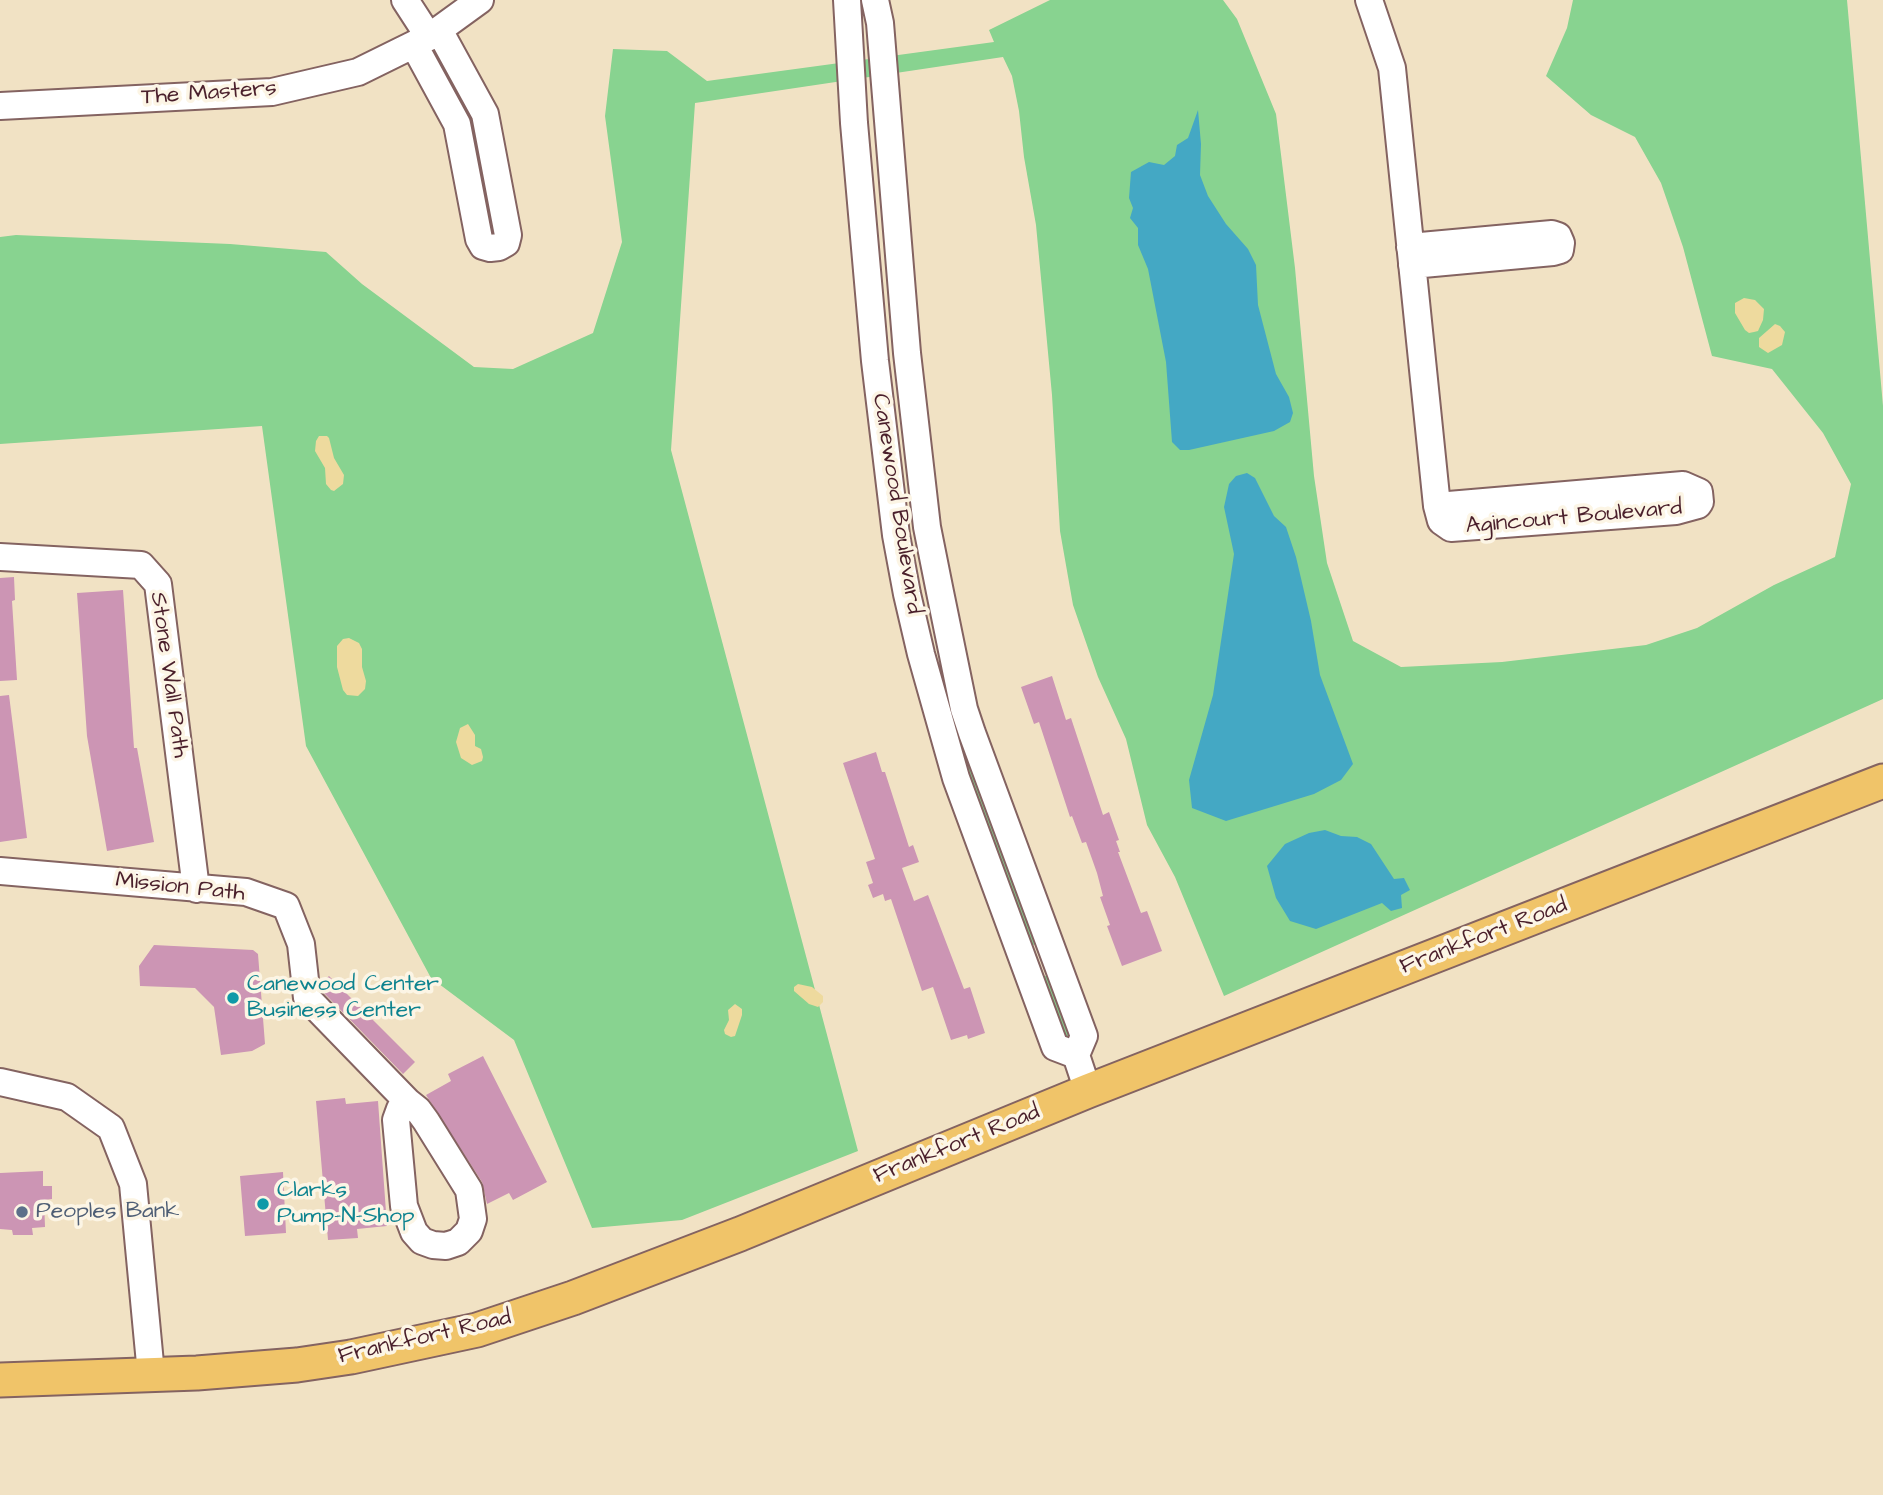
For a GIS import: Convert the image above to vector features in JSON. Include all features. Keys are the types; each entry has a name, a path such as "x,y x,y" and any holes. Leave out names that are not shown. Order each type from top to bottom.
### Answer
{"main road":[{"name":"Frankfort Road","path":"0,1380 285,1366 351,1357 477,1330 573,1298 740,1234 1088,1091 1883,781"}],"street":[{"path":"405,0 427,37 485,114 508,235 506,243 499,247 483,246 478,239 457,124 427,37"},
{"name":"The Masters","path":"0,106 272,92 358,72 427,37 480,0"},
{"name":"Canewood Boulevard","path":"847,0 854,123 875,362 896,535 921,654 956,778 1055,1047 1076,1055"},
{"name":"Canewood Boulevard","path":"875,0 880,23 907,353 927,527 964,709 1084,1036 1076,1055 1088,1091"},
{"name":"Agincourt Boulevard","path":"1377,2 1392,68 1437,506 1441,521 1451,528 1675,511 1698,506 1700,502 1699,492 1683,485 1437,506"},
{"path":"854,123 886,121"},
{"name":"Stone Wall Path","path":"0,557 141,565 158,584 196,889"},
{"name":"Mission Path","path":"0,871 246,892 286,906 301,944 307,998 408,1102 426,1121 456,1168 471,1198 473,1219 469,1231 458,1242 446,1246 422,1241 414,1232 404,1206 396,1120 400,1109 408,1102"},
{"path":"0,1082 67,1097 111,1128 134,1184 151,1374"}],"green space":[{"path":"1050,0 1223,0 1237,19 1276,114 1295,268 1314,476 1327,563 1353,641 1401,667 1502,662 1646,645 1697,628 1774,585 1835,557 1851,484 1823,433 1772,369 1712,356 1683,247 1661,183 1635,137 1591,115 1546,76 1567,28 1573,0 1847,0 1883,406 1883,699 1224,996 1175,877 1147,825 1126,739 1098,677 1073,605 1060,531 1052,395 1036,225 1019,111 1012,76 1003,57 695,103 671,450 858,1151 682,1220 592,1228 514,1040 431,978 306,746 262,426 0,444 0,237 16,235 230,244 326,252 362,284 474,367 513,369 593,333 622,242 605,116 613,49 667,51 707,81 994,42 989,30"},
{"path":"964,752 969,754 1038,941 1030,948 960,755"},
{"path":"1049,975 1071,1036 1068,1038 1064,1038 1042,977"}],"sand":[{"path":"1744,298 1755,300 1764,309 1758,331 1749,333 1745,330 1735,313 1735,303"},
{"path":"1775,324 1785,332 1782,345 1768,353 1759,347 1759,338"},
{"path":"319,436 329,438 334,458 344,475 343,484 334,491 326,484 325,468 315,451"},
{"path":"349,638 359,643 362,649 362,667 366,681 365,689 358,696 347,695 343,690 337,667 337,646 343,639"},
{"path":"468,724 475,735 475,746 481,749 483,757 482,761 472,765 461,758 456,742 460,728"},
{"path":"798,984 812,987 823,996 823,1002 818,1007 809,1004 794,991"},
{"path":"735,1004 742,1009 742,1015 735,1036 731,1037 725,1034 724,1030 729,1020 728,1010"}],"water":[{"path":"1198,110 1200,175 1208,196 1226,224 1248,249 1256,265 1258,305 1276,374 1289,397 1293,413 1290,422 1274,431 1180,450 1172,442 1166,362 1148,269 1138,245 1138,228 1130,218 1133,208 1129,198 1131,172 1149,162 1164,165 1175,156 1177,145 1188,138"},
{"path":"1247,473 1255,478 1274,516 1286,527 1311,621 1320,675 1353,764 1341,780 1314,794 1226,821 1192,808 1189,780 1213,695 1234,554 1224,507 1229,484 1236,476"},
{"path":"1325,830 1341,836 1357,837 1371,844 1394,879 1404,878 1410,890 1401,895 1402,908 1391,911 1382,903 1316,929 1290,921 1276,898 1267,866 1285,844 1309,833"}],"building":[{"path":"14,577 15,600 12,601 17,680 0,681 0,578"},
{"path":"123,590 134,748 137,748 154,842 107,851 87,736 77,593"},
{"path":"1052,676 1066,720 1071,718 1103,815 1109,812 1119,840 1116,841 1118,852 1141,913 1147,911 1162,951 1122,966 1107,926 1110,925 1100,897 1103,896 1086,842 1082,843 1072,816 1070,817 1039,722 1034,724 1021,687"},
{"path":"9,695 27,838 0,842 0,696"},
{"path":"876,752 909,847 913,845 919,862 902,868 914,901 928,895 964,989 970,987 985,1033 968,1039 967,1035 951,1040 933,987 922,991 891,899 885,901 883,894 873,898 868,885 873,883 866,862 875,859 843,763"},
{"name":"Canewood Center Business Center","path":"154,945 253,950 258,954 265,1044 252,1051 221,1055 214,1007 195,988 140,986 139,966"},
{"path":"329,976 415,1062 403,1074 322,991 321,983"},
{"path":"483,1056 547,1182 513,1200 509,1193 487,1204 482,1182 426,1095 451,1081 448,1074"},
{"path":"345,1098 346,1104 378,1101 387,1226 357,1229 358,1238 328,1240 316,1101"},
{"name":"Peoples Bank","path":"43,1171 43,1186 52,1186 52,1199 44,1200 45,1227 32,1228 33,1235 13,1235 12,1230 0,1229 0,1173"},
{"name":"Clarks Pump-N-Shop","path":"283,1172 286,1233 245,1236 240,1176"}],"place":[{"name":"Canewood Center Business Center","path":"233,998"},
{"name":"Clarks Pump-N-Shop","path":"263,1204"},
{"name":"Peoples Bank","path":"22,1212"}]}
